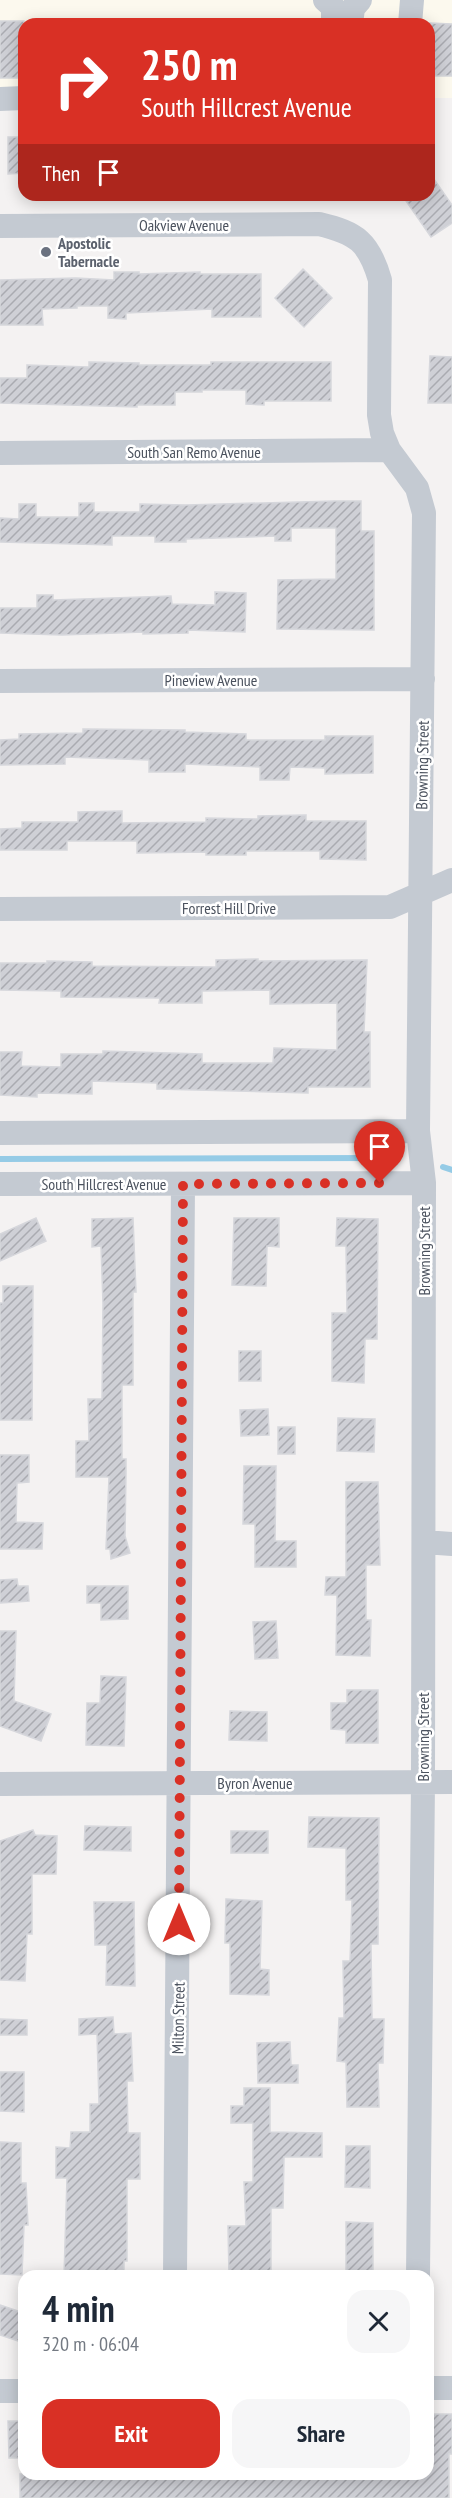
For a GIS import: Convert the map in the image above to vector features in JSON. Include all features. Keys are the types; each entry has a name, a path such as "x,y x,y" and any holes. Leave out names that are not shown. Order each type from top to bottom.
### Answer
{"street":[{"path":"325,0 333,8 333,18"},
{"path":"352,18 353,8 360,0"},
{"path":"410,18 412,0"},
{"path":"0,99 18,98"},
{"name":"Oakview Avenue","path":"0,226 319,224 343,230 363,243"},
{"name":"Browning Street","path":"363,243 374,259 380,280 379,415 382,433 388,450 417,488 424,513 418,1131 424,1183 423,1782 418,2270"},
{"name":"South San Remo Avenue","path":"0,453 388,450"},
{"name":"Pineview Avenue","path":"0,681 423,679"},
{"name":"Forrest Hill Drive","path":"0,909 390,907 452,880"},
{"path":"0,1133 418,1131"},
{"name":"South Hillcrest Avenue","path":"0,1184 424,1183"},
{"name":"Milton Street","path":"175,2270 183,1184"},
{"path":"424,1542 452,1544"},
{"name":"Byron Avenue","path":"0,1784 452,1782"},
{"path":"434,2388 452,2388"},
{"path":"0,2391 18,2391"}],"shaded area":[{"path":"0,0 452,0 452,98 435,98 435,18 18,18 18,98 0,98"}],"building":[{"path":"0,21 18,21 18,78 0,78"},
{"path":"435,23 452,24 452,76 435,76"},
{"path":"8,137 18,137 18,173 8,174"},
{"path":"435,181 452,205 452,223 431,237 406,201 435,201"},
{"path":"303,269 332,298 304,327 275,298"},
{"path":"114,272 261,274 261,317 212,317 212,309 126,313 126,319 108,318 108,306 77,306 77,308 42,309 43,325 0,325 0,280 76,278 114,280"},
{"path":"430,356 452,357 452,403 428,403"},
{"path":"89,362 211,365 211,362 331,362 331,401 264,401 264,405 246,404 246,390 202,390 202,392 175,392 175,405 137,405 137,407 0,403 0,378 27,378 27,365 89,367"},
{"path":"361,501 361,531 374,531 374,630 277,629 278,580 336,579 336,528 291,528 291,541 275,541 275,536 155,542 155,536 112,536 112,545 0,542 0,518 19,519 19,504 36,504 36,517 79,517 79,503 94,503 94,512 140,512 140,504"},
{"path":"215,592 246,593 245,632 188,630 188,633 62,635 0,633 0,608 37,608 37,595 53,595 53,600 171,596 172,604 215,605"},
{"path":"83,729 185,730 185,732 246,734 246,740 325,740 325,736 373,736 373,773 325,774 325,768 290,767 289,780 260,780 260,767 185,764 185,772 149,772 149,760 65,757 65,764 0,765 0,740 19,739 19,734 83,733"},
{"path":"122,811 122,823 206,822 206,818 258,819 258,816 306,815 306,821 366,821 366,860 320,859 320,851 246,851 246,855 206,855 206,852 137,853 137,841 67,841 67,850 0,850 0,829 22,828 22,822 78,822 78,812"},
{"path":"258,959 258,961 367,960 364,1032 370,1032 370,1087 308,1087 308,1093 157,1089 157,1083 92,1081 92,1094 37,1093 37,1097 0,1095 0,1052 22,1052 21,1066 61,1067 61,1054 103,1054 103,1051 202,1054 202,1063 273,1063 274,1048 337,1050 337,1003 270,1004 270,990 202,991 202,1003 159,1003 160,998 61,997 61,991 0,990 0,963 47,963 47,961 92,962 92,966 216,967 216,960"},
{"path":"36,1218 46,1241 0,1261 0,1234"},
{"path":"133,1218 136,1292 133,1292 133,1385 122,1385 122,1459 126,1459 125,1536 130,1553 111,1559 110,1549 106,1549 109,1477 76,1477 76,1441 89,1441 88,1399 102,1399 101,1246 92,1247 92,1219"},
{"path":"234,1218 279,1218 279,1247 267,1246 266,1286 232,1285"},
{"path":"337,1218 378,1219 377,1339 365,1339 364,1383 332,1381 332,1313 347,1313 346,1246 336,1246"},
{"path":"3,1286 33,1286 32,1420 0,1420 0,1303 3,1303"},
{"path":"239,1351 261,1351 261,1381 239,1381"},
{"path":"268,1409 269,1435 241,1436 240,1410"},
{"path":"338,1418 375,1419 374,1452 337,1451"},
{"path":"278,1427 295,1427 295,1454 278,1454"},
{"path":"0,1455 29,1455 29,1482 17,1483 16,1522 43,1523 42,1549 0,1549"},
{"path":"244,1466 276,1466 275,1541 296,1541 296,1567 255,1567 255,1524 243,1524"},
{"path":"346,1482 378,1482 380,1565 366,1565 366,1620 371,1620 370,1656 336,1655 337,1595 325,1595 326,1577 346,1577"},
{"path":"17,1579 18,1586 28,1586 29,1601 0,1603 0,1580"},
{"path":"87,1586 128,1586 128,1619 101,1620 101,1603 87,1603"},
{"path":"276,1621 278,1658 255,1659 253,1622"},
{"path":"0,1631 16,1631 14,1701 51,1714 41,1741 0,1726"},
{"path":"101,1676 126,1677 124,1746 86,1745 87,1703 100,1703"},
{"path":"347,1690 378,1690 378,1743 346,1743 346,1730 331,1729 331,1703 347,1703"},
{"path":"230,1711 267,1712 267,1741 229,1740"},
{"path":"309,1817 379,1818 378,1944 371,1944 372,2019 384,2019 383,2063 378,2063 379,2107 347,2107 346,2062 337,2061 339,2018 344,2018 343,1961 350,1961 352,1900 346,1900 346,1848 308,1847"},
{"path":"85,1826 131,1827 131,1851 84,1850"},
{"path":"33,1830 35,1835 57,1836 56,1874 32,1874 32,1934 27,1934 25,1981 0,1980 0,1841"},
{"path":"231,1831 268,1831 268,1853 231,1853"},
{"path":"226,1899 262,1901 260,1969 269,1970 269,1995 230,1994 230,1943 225,1943"},
{"path":"94,1902 134,1902 135,1986 106,1985 107,1945 95,1945"},
{"path":"113,2017 114,2034 131,2033 133,2081 127,2081 128,2133 140,2133 140,2179 127,2179 127,2261 124,2261 124,2270 64,2270 67,2178 56,2178 56,2147 70,2148 71,2132 90,2132 90,2104 99,2104 97,2034 79,2035 79,2019"},
{"path":"0,2019 27,2020 27,2035 0,2035"},
{"path":"290,2042 291,2065 298,2065 298,2083 258,2083 257,2043"},
{"path":"0,2072 24,2072 24,2112 0,2111"},
{"path":"244,2088 270,2088 270,2132 322,2133 322,2157 284,2157 283,2208 271,2208 271,2270 229,2270 228,2226 246,2226 244,2182 253,2182 253,2123 231,2123 231,2106 244,2106"},
{"path":"0,2142 21,2143 21,2183 26,2183 28,2225 24,2225 22,2270 18,2270 18,2275 0,2274"},
{"path":"346,2146 370,2146 370,2188 345,2187"},
{"path":"346,2222 373,2223 373,2270 346,2270"},
{"path":"0,2305 18,2311 18,2341 0,2335"},
{"path":"434,2414 452,2414 449,2498 20,2498 20,2480 434,2480"},
{"path":"8,2421 18,2421 18,2458 9,2458"}],"waterway":[{"path":"0,1159 390,1158"},
{"path":"443,1167 452,1170"}],"place":[{"name":"Apostolic Tabernacle","path":"46,252"}],"route":[{"path":"179,1924 183,1184 380,1183"}]}
